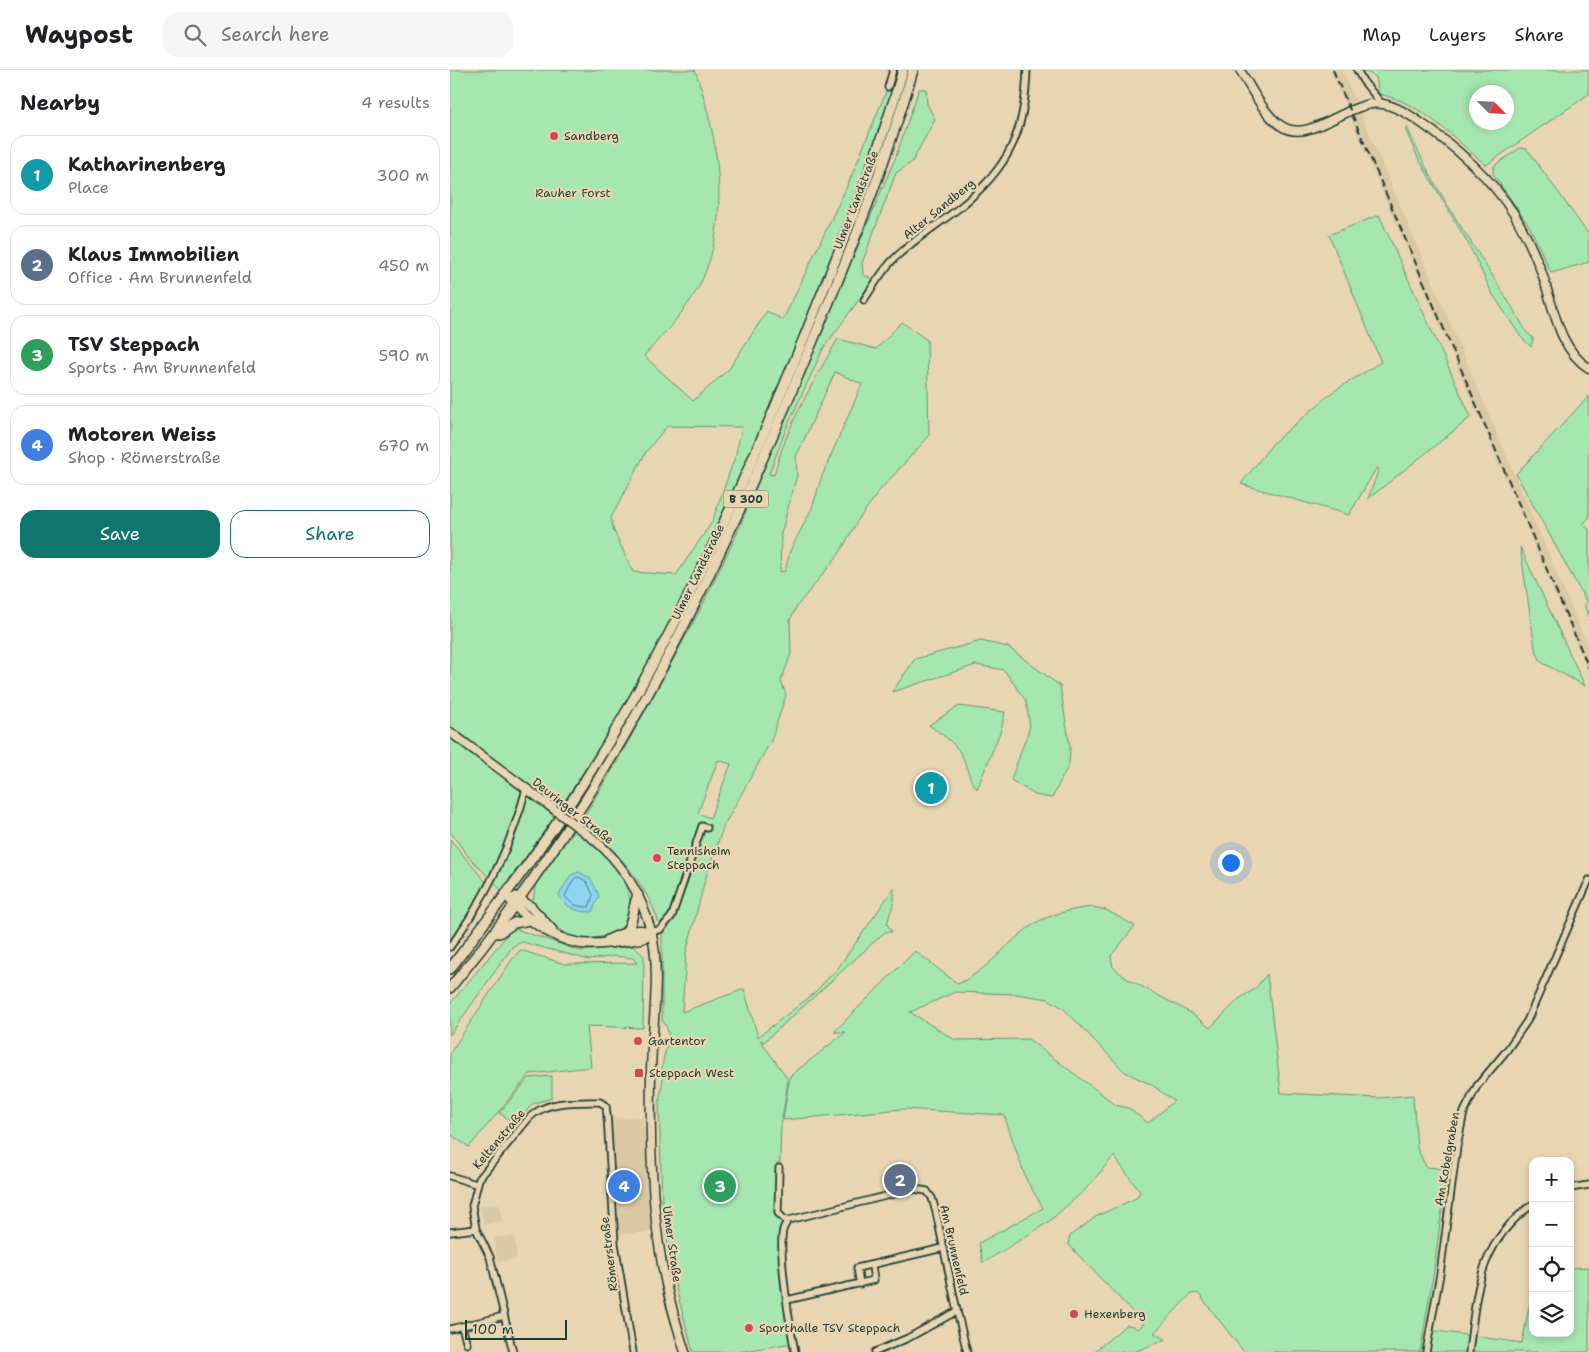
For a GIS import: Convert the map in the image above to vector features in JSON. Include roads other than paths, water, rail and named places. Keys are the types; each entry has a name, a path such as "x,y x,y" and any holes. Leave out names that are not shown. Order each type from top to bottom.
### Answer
{"main road":[{"name":"Ulmer Landstraße","path":"450,968 556,825 610,741 666,643 750,467 836,260 882,138 903,70"},
{"name":"Ulmer Landstraße","path":"450,988 487,943 567,831 619,747 675,647 759,470 849,254 892,141 913,70"},
{"path":"506,894 517,902 531,907 556,934"},
{"path":"626,932 634,918 634,903 638,895"},
{"path":"517,902 529,920 578,943 643,938 655,931"},
{"path":"487,943 507,926 529,920"},
{"path":"605,942 626,932 655,931"}],"street":[{"path":"888,87 893,70"},
{"name":"Alter Sandberg","path":"864,300 896,258 961,206 991,179 1008,155 1019,130 1024,111 1027,70"},
{"path":"1240,70 1268,114 1281,126 1293,131 1304,130 1362,105 1382,104 1412,117 1462,155 1482,175 1513,213 1540,267 1566,343 1573,355 1589,368"},
{"path":"1357,70 1363,81 1382,104"},
{"name":"Deuringer Straße","path":"450,732 591,837 618,863 638,895 655,931"},
{"path":"450,947 490,884 517,822 526,789"},
{"path":"655,931 667,923 672,916 702,826 708,828"},
{"name":"Am Kobelgraben","path":"1426,1352 1440,1274 1457,1146 1464,1112 1477,1086 1507,1050 1527,1020 1589,880"},
{"name":"Ulmer Straße","path":"655,931 651,1074 654,1197 665,1278 685,1352"},
{"name":"Keltenstraße","path":"513,1352 490,1258 476,1229 472,1206 476,1184 534,1113 553,1105 594,1102"},
{"name":"Römerstraße","path":"594,1102 604,1102 606,1106 615,1244 633,1352"},
{"path":"779,1168 778,1212 787,1222 782,1231 782,1238 787,1300 795,1352"},
{"path":"450,1176 476,1184"},
{"path":"1574,1187 1589,1185"},
{"name":"Am Brunnenfeld","path":"787,1222 920,1188 927,1191 932,1198 966,1352"},
{"path":"1469,1352 1487,1257 1502,1234 1529,1208"},
{"path":"450,1232 476,1229"},
{"path":"860,1284 857,1268 943,1248"},
{"path":"787,1300 874,1280 872,1266"},
{"path":"875,1352 908,1338 957,1311"},
{"path":"450,1329 504,1316"},
{"path":"462,1327 467,1344"}],"water":[{"path":"579,872 591,879 599,896 592,912 569,907 559,895 571,875"}],"railway":[{"path":"1333,70 1589,668"}],"place":[{"name":"Sandberg","path":"554,136"},
{"name":"Katharinenberg","path":"931,788"},
{"name":"Tennisheim Steppach","path":"657,858"},
{"name":"Gartentor","path":"638,1041"},
{"name":"Steppach West","path":"639,1073"},
{"name":"Klaus Immobilien","path":"900,1180"},
{"name":"Motoren Weiss","path":"624,1186"},
{"name":"TSV Steppach","path":"720,1186"},
{"name":"Hexenberg","path":"1074,1314"},
{"name":"Sporthalle TSV Steppach","path":"749,1328"}],"park label":[{"name":"Rauher Forst","path":"573,193"}]}
